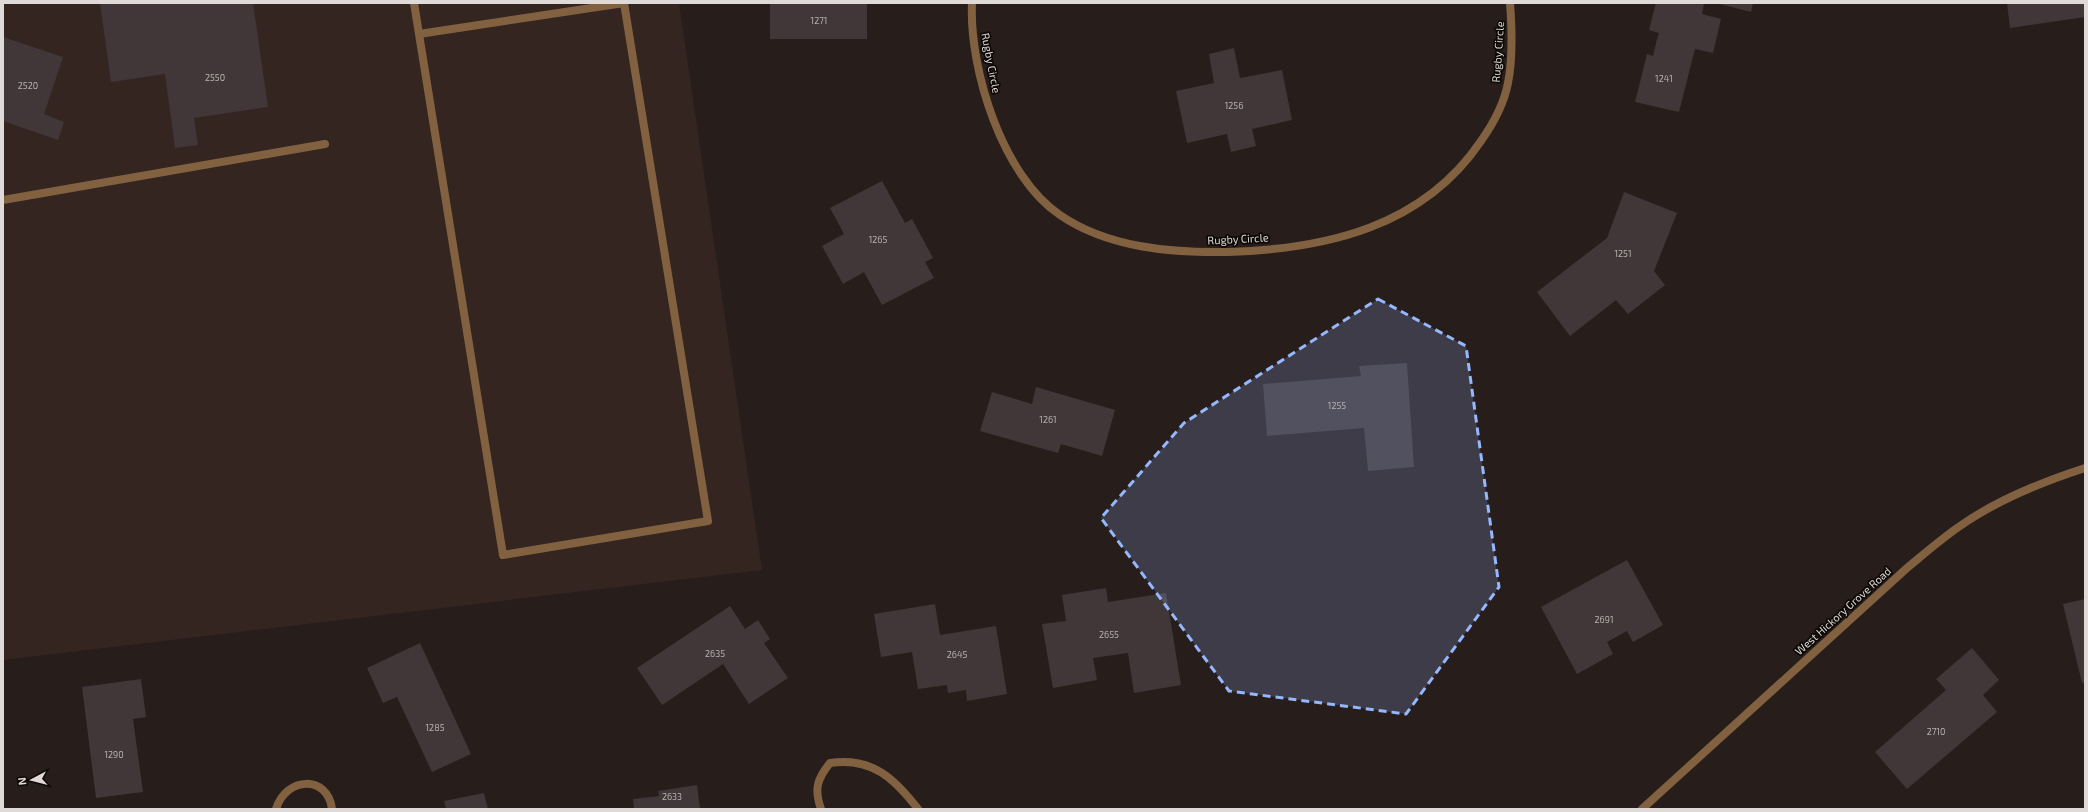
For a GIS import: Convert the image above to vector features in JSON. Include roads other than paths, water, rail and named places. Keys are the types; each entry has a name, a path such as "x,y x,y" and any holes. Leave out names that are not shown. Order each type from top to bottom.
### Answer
{"street":[{"path":"414,3 503,555 708,521 624,3 419,34"},
{"name":"Rugby Circle","path":"972,3 975,48 980,76 992,116 1005,146 1021,172 1039,196 1058,214 1080,227 1104,237 1152,248 1203,252 1282,248 1332,239 1380,225 1422,202 1449,179 1472,154 1494,121 1508,84 1511,49 1510,3"},
{"path":"3,200 325,144"},
{"name":"West Hickory Grove Road","path":"1642,809 1907,568 1944,538 1961,526 2010,497 2058,476 2085,468"},
{"path":"821,809 817,799 817,786 820,775 830,763 846,760 865,764 879,770 898,784 918,809"},
{"path":"276,809 279,800 286,791 295,785 306,784 317,786 326,794 331,803 332,809"}]}
